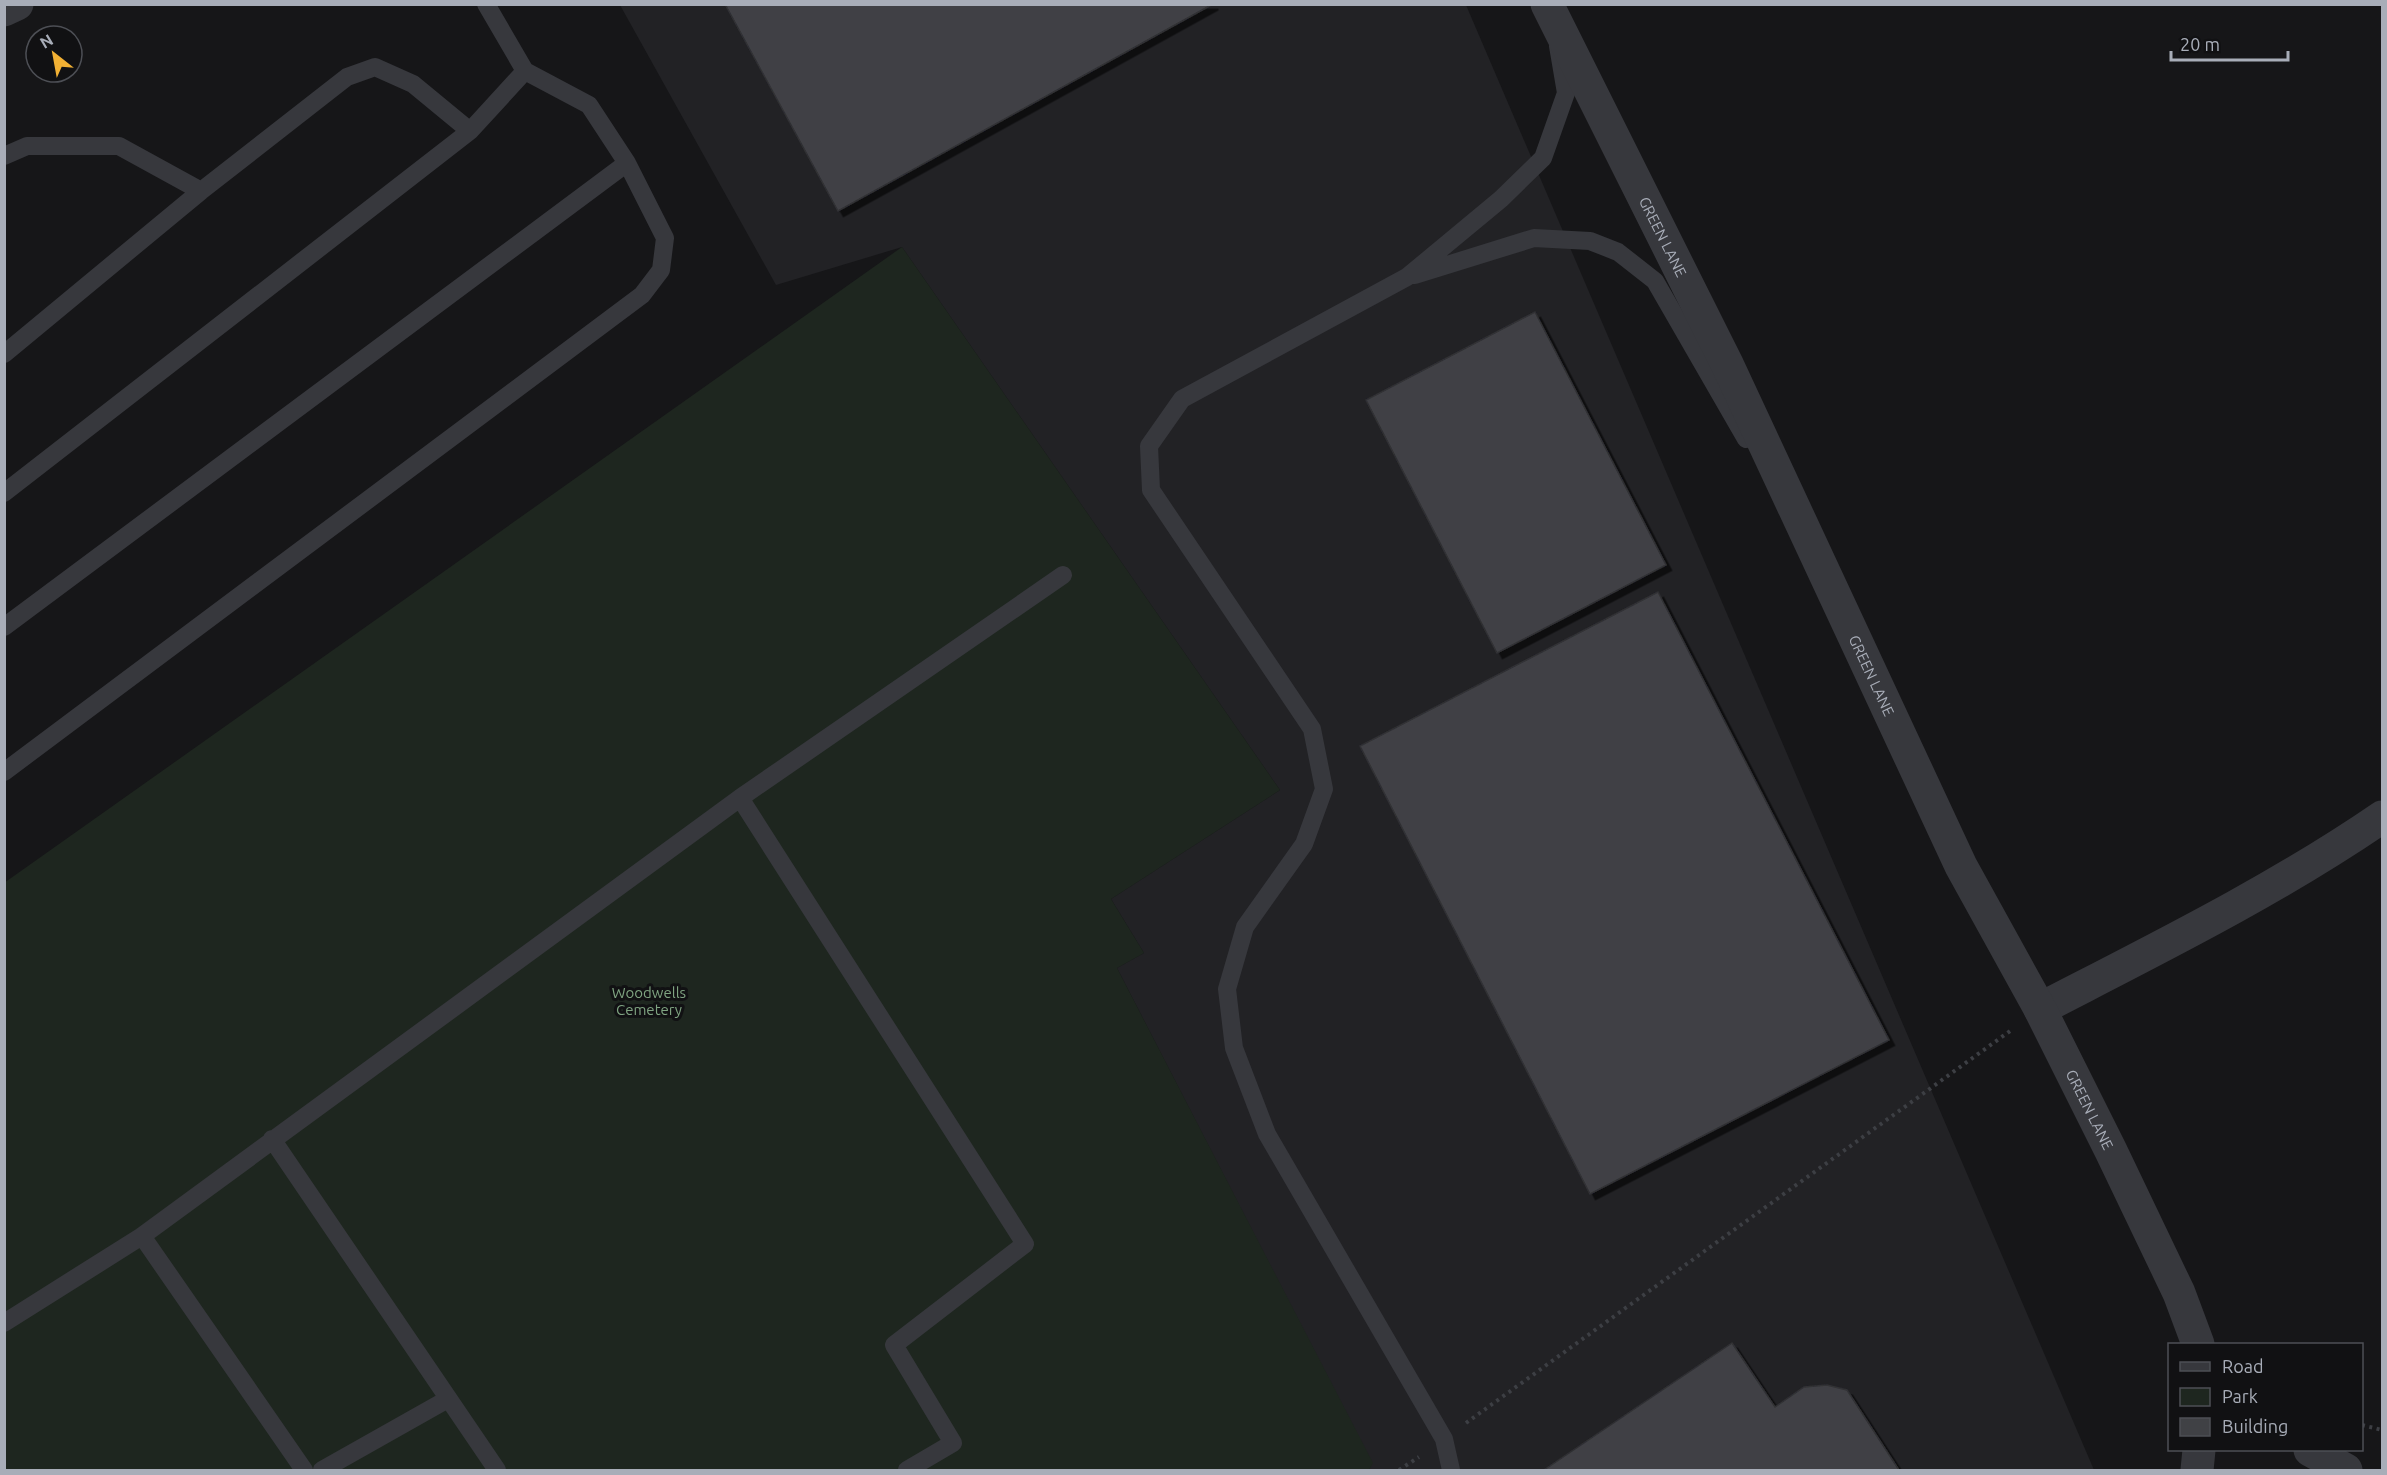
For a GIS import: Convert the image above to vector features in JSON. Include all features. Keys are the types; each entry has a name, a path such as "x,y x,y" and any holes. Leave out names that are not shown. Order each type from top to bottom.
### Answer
{"street":[{"path":"4,10 16,4"},
{"name":"GREEN LANE","path":"1550,11 1728,366 1961,866 2040,1009 2111,1150 2174,1283 2198,1343"},
{"path":"2040,1009 2225,914 2350,840 2382,818"},
{"path":"2197,1470 2199,1451"},
{"path":"2313,1451 2346,1470"}],"lane":[{"path":"4,772 642,295 661,270 665,238 627,163 589,105 525,71 486,4"},
{"path":"1451,1470 1444,1439 1267,1134 1234,1048 1227,989 1245,927 1304,844 1324,789 1312,729 1151,490 1149,446 1182,399 1407,277 1501,199 1543,158 1566,93 1550,11"},
{"path":"4,354 201,191 347,77 375,67 413,84 470,132"},
{"path":"4,493 470,132 525,71"},
{"path":"4,156 27,147 119,146 201,191"},
{"path":"4,627 627,163"},
{"path":"1407,277 1534,238 1590,242 1618,252 1655,281 1832,589"},
{"path":"4,1323 142,1236 740,798 1063,576"},
{"path":"740,798 1025,1244 894,1345 953,1443 908,1470"},
{"path":"272,1139 497,1470"},
{"path":"142,1236 304,1470"},
{"path":"322,1470 448,1399"}],"path":[{"path":"1399,1470 2040,1009"},
{"path":"2363,1425 2382,1430"}],"shaded area":[{"path":"620,5 1466,5 2094,1470 1369,1470 1372,1463 1117,968 1144,953 1111,899 1280,790 902,247 776,285"}],"green space":[{"name":"Woodwells Cemetery","path":"902,247 1280,790 1111,899 1144,953 1117,968 1373,1463 1369,1470 5,1470 4,883"}],"building":[{"path":"725,4 1213,4 838,211"},
{"path":"1535,312 1666,565 1497,653 1366,400"},
{"path":"1658,592 1889,1040 1590,1194 1360,746"},
{"path":"1732,1343 1775,1407 1804,1387 1827,1385 1847,1390 1899,1470 1544,1470"}]}
